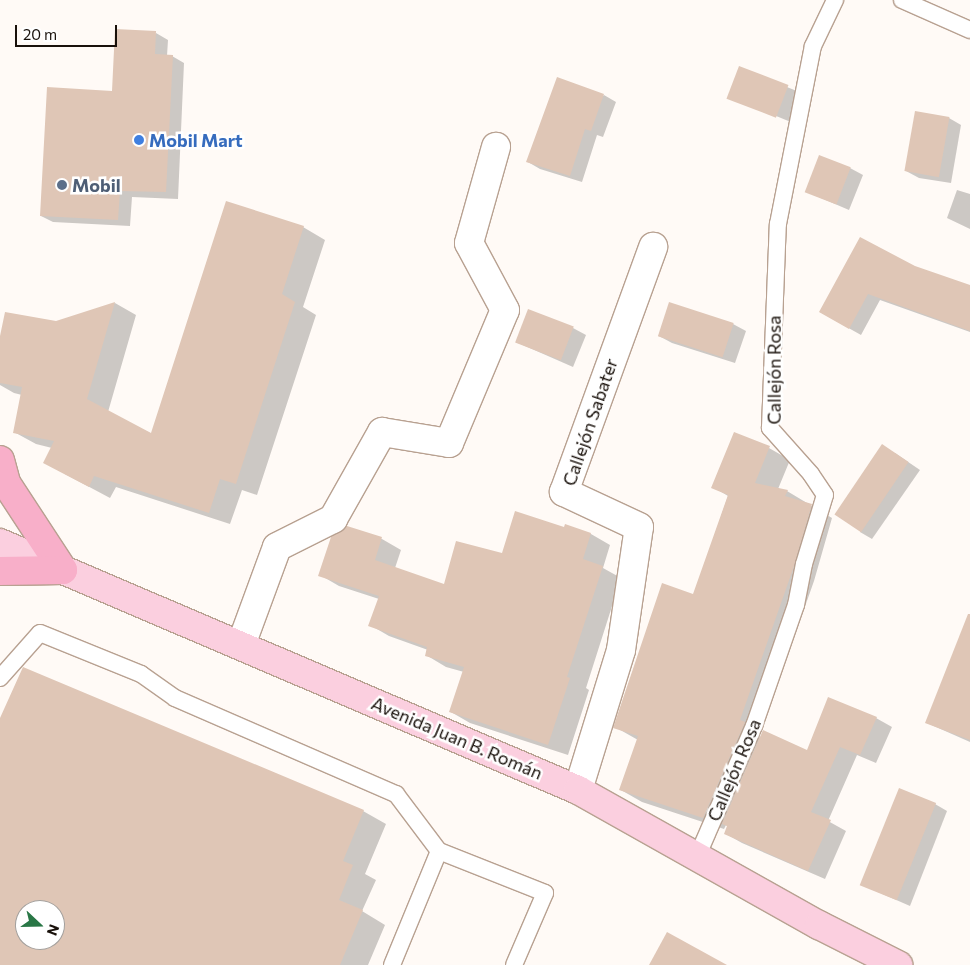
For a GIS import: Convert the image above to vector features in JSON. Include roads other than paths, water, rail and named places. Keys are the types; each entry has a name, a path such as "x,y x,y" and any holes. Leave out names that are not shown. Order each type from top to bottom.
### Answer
{"highway":[{"path":"0,460 6,483 63,570"},
{"path":"0,571 63,570"}],"main road":[{"name":"Avenida Juan B. Román","path":"0,543 578,790 819,925 898,965"}],"street":[{"path":"241,645 277,547 333,519 382,432 449,443 505,310 468,243 496,147"},
{"name":"Callejón Sabater","path":"578,790 621,650 639,528 564,492 653,247"}],"lane":[{"name":"Callejón Rosa","path":"697,857 754,726 796,605 804,564 825,495 811,474 770,428 778,224 813,46 835,0"},
{"path":"902,0 970,30"},
{"path":"0,678 40,633 140,674 176,698 396,794 439,851 545,892 514,965"},
{"path":"392,965 439,851"}],"place":[{"name":"Mobil Mart","path":"139,140"},
{"name":"Mobil","path":"62,185"}]}
